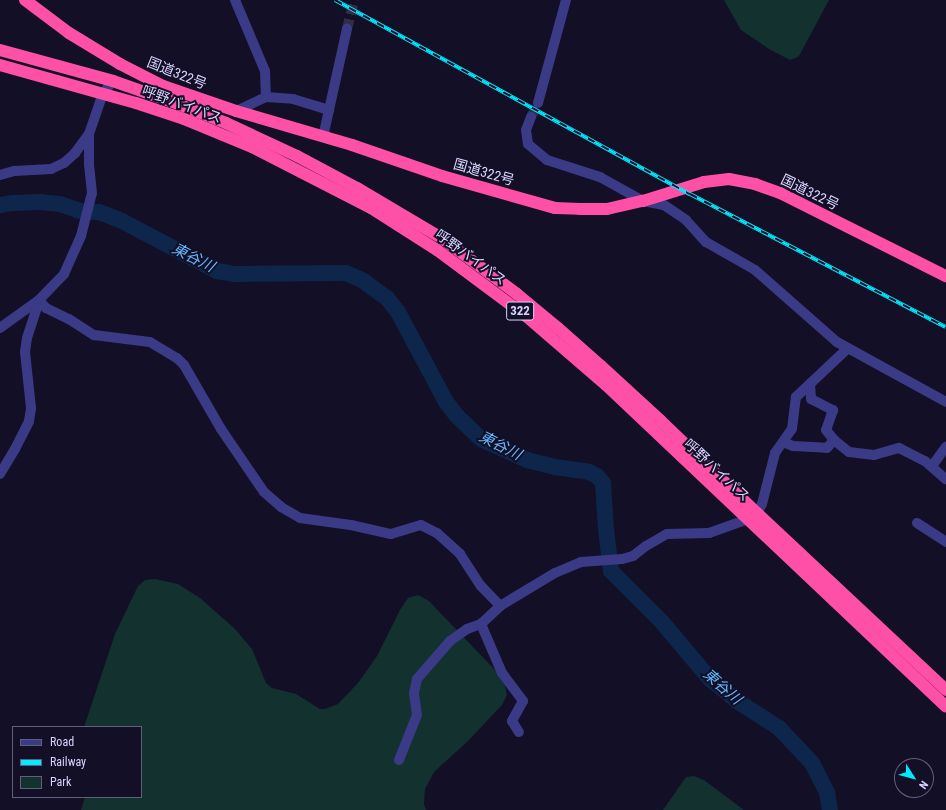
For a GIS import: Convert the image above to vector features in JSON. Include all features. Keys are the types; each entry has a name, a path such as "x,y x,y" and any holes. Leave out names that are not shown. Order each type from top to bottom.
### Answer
{"highway":[{"name":"国道322号","path":"25,0 69,33 120,64 163,86 236,112 323,137 442,176 555,208 607,209 643,202 704,182 729,179 755,184 780,193 946,276"},
{"name":"呼野バイパス","path":"0,50 113,81 226,123 297,156 364,191 440,237 517,294 558,328 661,421 752,516 946,707"},
{"name":"呼野バイパス","path":"0,65 103,93 184,119 252,147 371,208 437,250 526,316 562,347 946,690"}],"street":[{"path":"235,0 265,72 266,97"},
{"path":"538,104 566,0"},
{"path":"323,137 347,29"},
{"path":"0,175 14,171 51,169 64,163 75,153 89,134 103,93 113,81"},
{"path":"236,112 266,97 293,99 329,110"},
{"path":"531,117 526,130 528,144 547,160 600,177 643,202 664,205 686,220 706,242 754,270 794,306 847,349 946,402"},
{"path":"0,328 39,300 64,274 81,236 92,193 89,164 89,134"},
{"path":"39,300 46,308 69,319 94,335 150,342 177,358 184,365 221,429 264,492 281,507 300,518 351,525 391,534 420,525 437,533 460,554 481,586 500,606"},
{"path":"0,474 15,449 28,421 31,408 25,352 27,338 39,300"},
{"path":"399,760 417,715 414,693 417,679 425,667 450,641 467,629 481,624 500,606 556,573 581,562 622,559 633,556 646,546 667,534 709,533 752,516 762,504 775,453 792,428 796,397 847,349"},
{"path":"810,384 811,399 833,410 826,430 834,440 848,452 874,455 899,448 925,461 946,479"},
{"path":"783,442 793,446 827,448 834,440"},
{"path":"932,466 946,447"},
{"path":"917,523 946,542"},
{"path":"481,624 502,673 523,701 512,721 520,732"}],"green space":[{"path":"724,0 829,0 800,54 798,57 790,60 769,49 741,30"},
{"path":"155,579 178,584 200,598 235,629 252,649 266,683 272,688 296,694 320,709 325,709 338,704 358,683 377,656 400,610 408,598 418,595 429,601 495,670 505,686 507,695 502,705 467,742 434,772 425,789 424,804 426,810 81,810 85,798 142,798 142,726 84,726 115,634 138,586 145,580"},
{"path":"694,776 704,780 744,810 663,810 686,777"}],"waterway":[{"name":"東谷川","path":"0,205 40,202 60,204 80,211 99,212 122,221 217,271 234,274 346,273 362,280 387,298 398,312 446,402 457,416 481,439 527,460 555,467 589,472 597,476 603,483 611,571 662,622 709,678 737,701 779,728 812,763 827,793 830,810"}],"tunnel":[{"path":"347,29 354,0"},
{"path":"531,117 538,103"}],"railway":[{"path":"335,0 690,194 946,327"}]}
